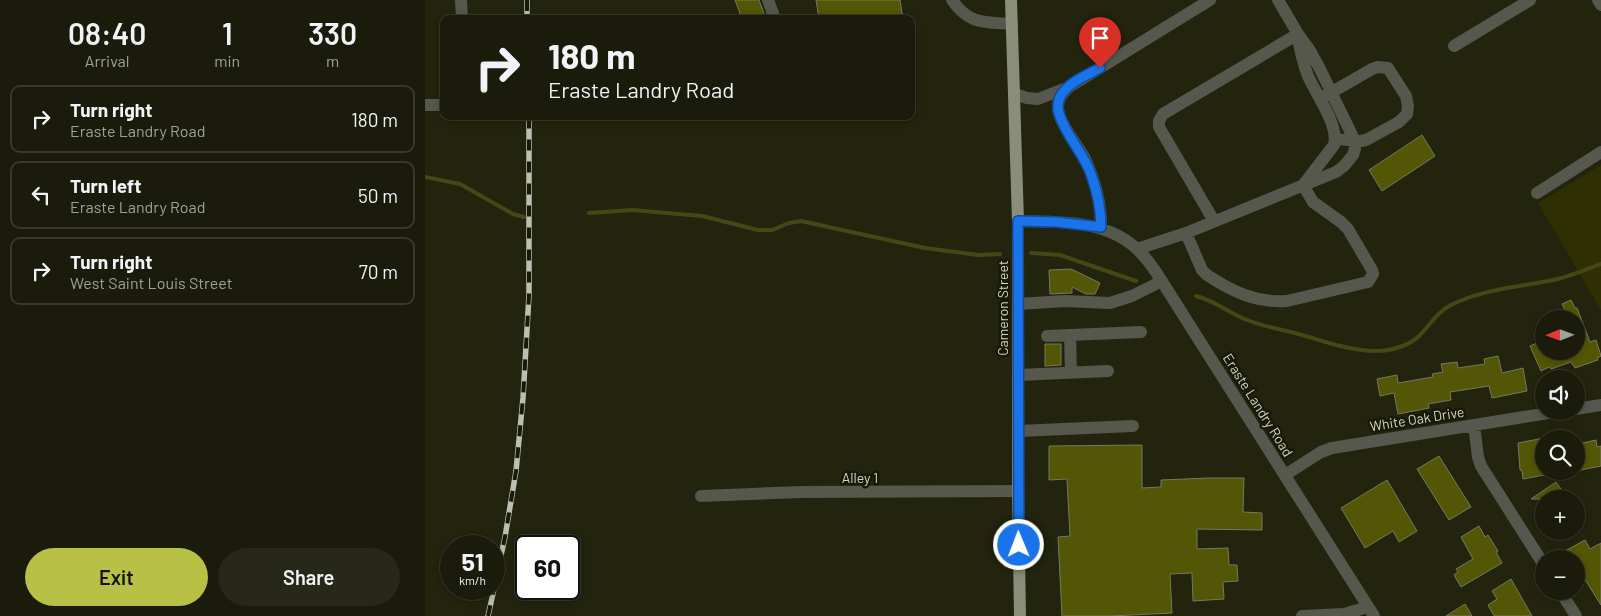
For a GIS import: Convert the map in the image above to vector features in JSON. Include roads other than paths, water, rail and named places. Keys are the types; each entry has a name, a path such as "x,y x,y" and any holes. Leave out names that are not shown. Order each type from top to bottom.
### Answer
{"main road":[{"name":"Cameron Street","path":"1011,0 1018,221 1020,616"}],"street":[{"path":"461,0 462,15"},
{"path":"768,0 774,15"},
{"path":"952,0 959,10 975,20 1012,24"},
{"path":"1015,94 1039,99 1069,87 1210,0"},
{"path":"1137,249 1186,233 1336,172 1353,155 1355,149 1354,141 1331,92 1309,49 1297,34 1278,0"},
{"path":"1454,46 1530,0"},
{"path":"1598,0 1601,6"},
{"path":"1297,34 1301,55 1334,128 1336,139 1334,145 1303,185"},
{"path":"1214,221 1159,127 1159,121 1163,114 1297,34"},
{"path":"1320,99 1372,69 1384,66 1391,71 1406,96 1407,114 1399,122 1372,139 1361,141 1336,139"},
{"path":"1069,87 1061,96 1058,108 1059,113 1091,174 1100,209 1101,227"},
{"path":"425,105 440,105"},
{"path":"1537,193 1601,152"},
{"path":"1186,233 1202,270 1215,280 1251,299 1275,302 1287,301 1368,282 1373,274 1372,270 1348,229 1335,217 1313,202 1303,185"},
{"name":"Eraste Landry Road","path":"1018,221 1057,222 1101,227 1121,236 1147,260 1371,612"},
{"path":"1018,304 1110,303 1132,296 1162,281"},
{"path":"1047,336 1141,332"},
{"path":"1070,334 1071,373"},
{"path":"1018,375 1108,371"},
{"path":"1585,408 1601,405"},
{"name":"White Oak Drive","path":"1285,475 1321,452 1332,448 1535,415"},
{"path":"1474,425 1481,466 1535,552"},
{"path":"1018,431 1133,426"},
{"name":"Alley 1","path":"701,496 801,492 1019,491"},
{"path":"1566,600 1576,616"},
{"path":"1302,616 1371,612"}],"waterway":[{"path":"425,177 460,184 513,214 524,217"},
{"path":"589,213 632,210 702,216 758,230 772,230 789,223 801,221 925,248 978,255 1000,254"},
{"path":"1031,253 1060,255 1136,281"},
{"path":"1196,296 1209,300 1240,317 1259,324 1345,347 1366,351 1381,351 1393,349 1415,340 1442,311 1464,299 1490,291 1558,279 1601,264"}],"railway":[{"path":"527,0 527,15"},
{"path":"505,537 516,471 523,398 529,295 529,120"},
{"path":"488,616 492,600"}]}
